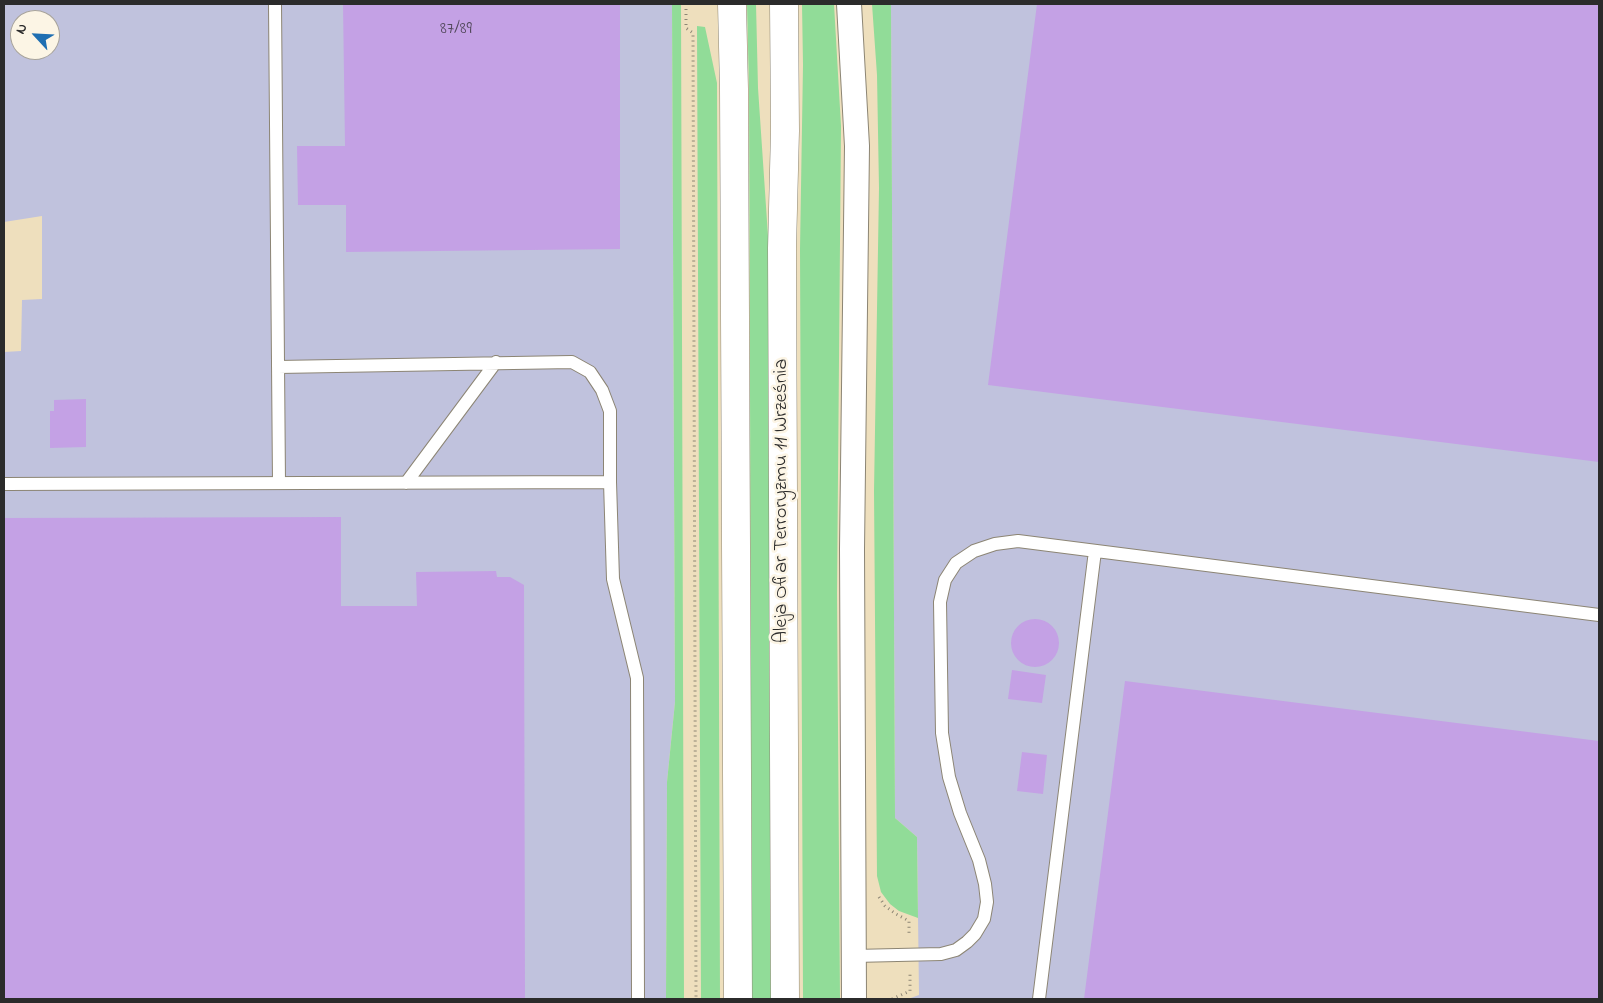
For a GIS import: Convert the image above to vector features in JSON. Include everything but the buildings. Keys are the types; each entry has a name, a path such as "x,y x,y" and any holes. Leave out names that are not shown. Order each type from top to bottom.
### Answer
{"street":[{"path":"732,4 738,999"},
{"name":"Aleja Ofiar Terroryzmu 11 Września","path":"784,4 785,122 782,268 785,999"},
{"path":"849,4 856,146 852,548 854,999"}],"lane":[{"path":"275,4 279,483"},
{"path":"406,483 496,362"},
{"path":"278,367 572,362 590,372 602,390 610,411 610,482 614,579 637,678 638,999"},
{"path":"4,484 610,482"},
{"path":"854,956 941,954 956,950 975,934 984,919 987,902 985,884 979,860 948,777 942,732 940,602 945,580 956,563 974,551 995,544 1018,541 1599,615"},
{"path":"1039,999 1095,551"}],"path":[{"path":"686,4 686,28 693,33 696,999"}],"shaded area":[{"path":"4,4 672,4 675,702 667,782 666,999 4,999 4,352 21,351 22,300 42,299 42,216 4,222"},
{"path":"891,4 1599,4 1599,999 908,999 919,995 917,837 895,818"}],"green space":[{"path":"672,4 681,4 684,999 666,999 667,782 675,702"},
{"path":"747,4 756,4 758,88 768,236 771,999 752,999 749,89"},
{"path":"802,4 834,4 841,126 837,593 840,999 803,999 800,249"},
{"path":"872,4 891,4 895,818 917,837 918,918 899,911 890,904 881,892 877,876 874,491 879,188 877,75"},
{"path":"697,26 705,27 717,83 720,999 701,999"}]}
